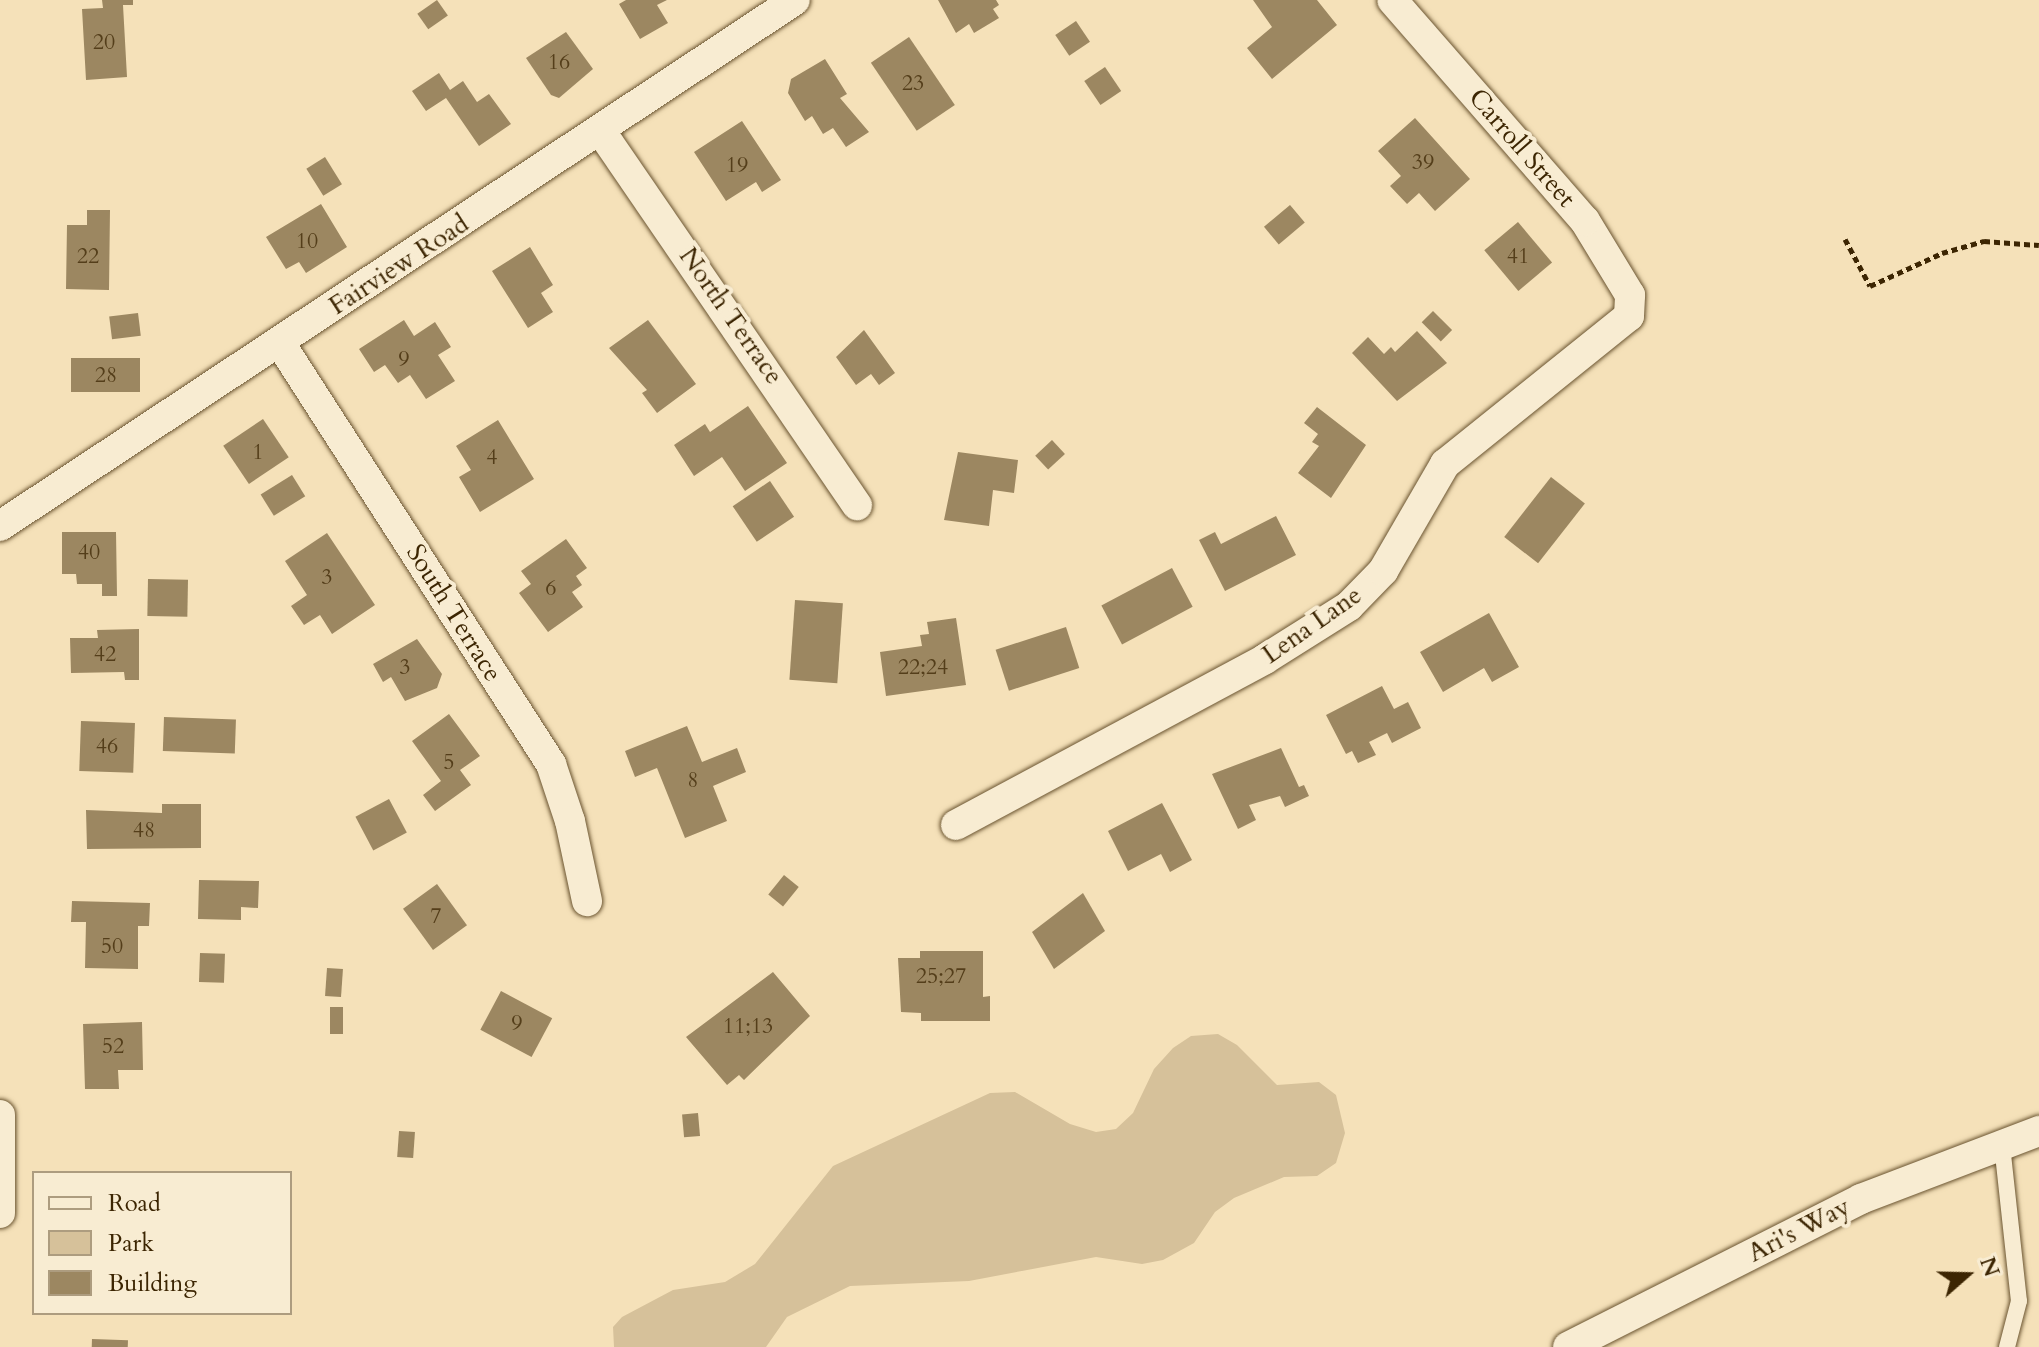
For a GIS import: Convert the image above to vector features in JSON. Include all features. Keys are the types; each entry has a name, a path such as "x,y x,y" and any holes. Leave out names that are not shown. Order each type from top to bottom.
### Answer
{"street":[{"name":"Fairview Road","path":"0,526 795,0"},
{"name":"Carroll Street","path":"1392,0 1585,221 1630,295 1630,309"},
{"name":"North Terrace","path":"600,130 857,505"},
{"name":"Lena Lane","path":"956,825 1265,659 1349,606 1383,571 1445,464 1582,358 1629,316 1630,309"},
{"name":"South Terrace","path":"280,343 551,764 587,901"},
{"path":"0,1115 0,1213"},
{"name":"Ari's Way","path":"1568,1347 1861,1199 2039,1131"}],"lane":[{"path":"2002,1145 2019,1301 2007,1347"}],"path":[{"path":"1845,239 1870,286 1942,253 1984,241 2039,245"}],"green space":[{"path":"1218,1034 1237,1045 1277,1085 1319,1082 1336,1095 1345,1133 1336,1163 1317,1176 1284,1177 1234,1198 1215,1212 1194,1243 1163,1260 1142,1264 1096,1257 969,1281 850,1286 787,1317 766,1347 614,1347 613,1327 622,1317 673,1290 725,1282 755,1264 833,1166 990,1093 1015,1092 1070,1124 1096,1132 1116,1129 1133,1113 1154,1069 1173,1048 1191,1036"}],"building":[{"path":"102,0 133,0 133,5 123,5 127,77 86,80 82,9 103,8"},
{"path":"437,0 448,16 428,29 417,14"},
{"path":"626,0 667,0 657,5 668,23 640,39 619,4"},
{"path":"938,0 996,0 999,5 993,9 999,18 974,33 969,24 956,33"},
{"path":"1253,0 1317,0 1337,25 1272,79 1247,48 1272,27"},
{"path":"1076,21 1090,42 1069,56 1055,35"},
{"path":"566,32 593,69 559,98 551,95 526,58"},
{"path":"909,37 955,105 917,131 871,63"},
{"path":"825,59 847,94 840,98 869,132 846,147 833,128 823,134 812,116 805,121 788,93 791,79"},
{"path":"1105,67 1121,91 1100,105 1084,81"},
{"path":"439,73 450,90 463,81 477,102 489,94 511,124 479,146 446,98 426,111 412,91"},
{"path":"1415,118 1470,179 1435,211 1419,193 1407,204 1390,186 1401,176 1378,151"},
{"path":"742,121 781,180 762,192 756,182 726,201 694,152"},
{"path":"325,157 342,184 323,196 306,169"},
{"path":"321,204 347,247 306,273 299,262 286,269 266,237"},
{"path":"1290,205 1305,223 1279,244 1264,227"},
{"path":"87,210 110,210 109,290 66,289 67,225 87,225"},
{"path":"1518,222 1552,263 1518,291 1484,250"},
{"path":"530,247 553,285 541,293 553,312 528,328 492,271"},
{"path":"1433,311 1452,330 1441,341 1422,322"},
{"path":"138,313 141,336 112,339 109,317"},
{"path":"404,320 414,336 435,322 451,347 438,355 455,381 426,399 410,375 398,383 385,365 374,372 359,349"},
{"path":"648,320 696,384 657,413 642,393 647,390 609,348"},
{"path":"864,330 895,373 879,385 871,374 856,385 836,357"},
{"path":"1417,331 1447,363 1397,401 1352,353 1368,337 1384,354 1391,347 1395,352"},
{"path":"71,358 140,358 140,392 71,392"},
{"path":"748,406 787,463 745,491 722,457 694,476 674,445 705,424 710,432"},
{"path":"1317,407 1366,445 1331,498 1298,473 1319,446 1312,442 1318,434 1304,423"},
{"path":"263,419 289,457 249,484 223,446"},
{"path":"498,420 534,479 480,512 459,477 471,470 456,446"},
{"path":"1052,440 1065,454 1048,470 1035,456"},
{"path":"958,452 1018,460 1014,493 993,490 989,526 944,520"},
{"path":"292,475 305,496 274,516 261,495"},
{"path":"1551,477 1585,503 1538,563 1504,537"},
{"path":"770,481 794,517 757,542 733,506"},
{"path":"1276,516 1296,555 1225,591 1199,540 1215,532 1221,544"},
{"path":"62,532 116,532 117,596 102,596 102,584 77,584 76,574 62,574"},
{"path":"327,533 375,605 332,634 320,615 304,625 291,606 307,595 285,561"},
{"path":"566,539 587,568 576,576 582,585 572,592 583,607 548,632 519,593 531,584 521,571"},
{"path":"1172,568 1193,607 1122,644 1101,606"},
{"path":"148,579 188,580 187,617 147,616"},
{"path":"795,600 843,603 837,683 789,680"},
{"path":"1489,613 1519,667 1492,682 1484,668 1443,692 1420,652"},
{"path":"956,618 966,685 886,696 880,652 922,646 920,635 929,634 927,622"},
{"path":"1066,627 1079,668 1009,691 996,650"},
{"path":"139,629 139,680 125,680 124,672 71,673 70,638 98,638 97,630"},
{"path":"417,639 442,674 437,688 405,701 391,677 383,682 373,664"},
{"path":"1382,686 1394,709 1408,702 1421,728 1392,743 1387,733 1369,742 1376,755 1358,763 1352,751 1346,754 1326,715"},
{"path":"449,714 480,756 460,770 471,785 435,811 423,795 441,781 412,741"},
{"path":"164,717 236,720 235,753 163,751"},
{"path":"81,721 135,723 133,773 79,771"},
{"path":"687,726 702,762 737,748 746,772 713,786 727,821 685,838 657,768 635,777 625,751"},
{"path":"1281,748 1299,787 1304,785 1309,796 1285,807 1280,796 1249,805 1256,820 1238,829 1212,774"},
{"path":"389,799 407,833 373,850 355,817"},
{"path":"1162,803 1192,860 1170,872 1161,854 1128,871 1108,831"},
{"path":"162,804 201,804 201,848 87,849 86,810 162,813"},
{"path":"784,875 799,887 783,906 768,894"},
{"path":"199,880 259,881 258,908 241,907 241,920 198,919"},
{"path":"437,884 467,925 433,950 403,909"},
{"path":"1083,893 1105,931 1054,969 1032,932"},
{"path":"72,901 150,903 149,926 138,926 138,969 85,968 86,922 71,922"},
{"path":"920,951 983,951 983,997 990,996 990,1021 921,1021 921,1013 901,1012 898,958 920,958"},
{"path":"200,953 225,954 224,983 199,982"},
{"path":"327,968 343,969 341,997 325,996"},
{"path":"773,972 810,1016 744,1080 739,1075 727,1085 686,1037"},
{"path":"501,991 552,1018 532,1057 480,1030"},
{"path":"330,1007 343,1007 343,1034 330,1034"},
{"path":"142,1022 143,1070 118,1070 119,1089 85,1089 83,1024"},
{"path":"698,1113 700,1136 684,1137 682,1114"},
{"path":"399,1131 415,1132 413,1158 397,1157"},
{"path":"92,1339 128,1340 128,1347 92,1347"}]}
